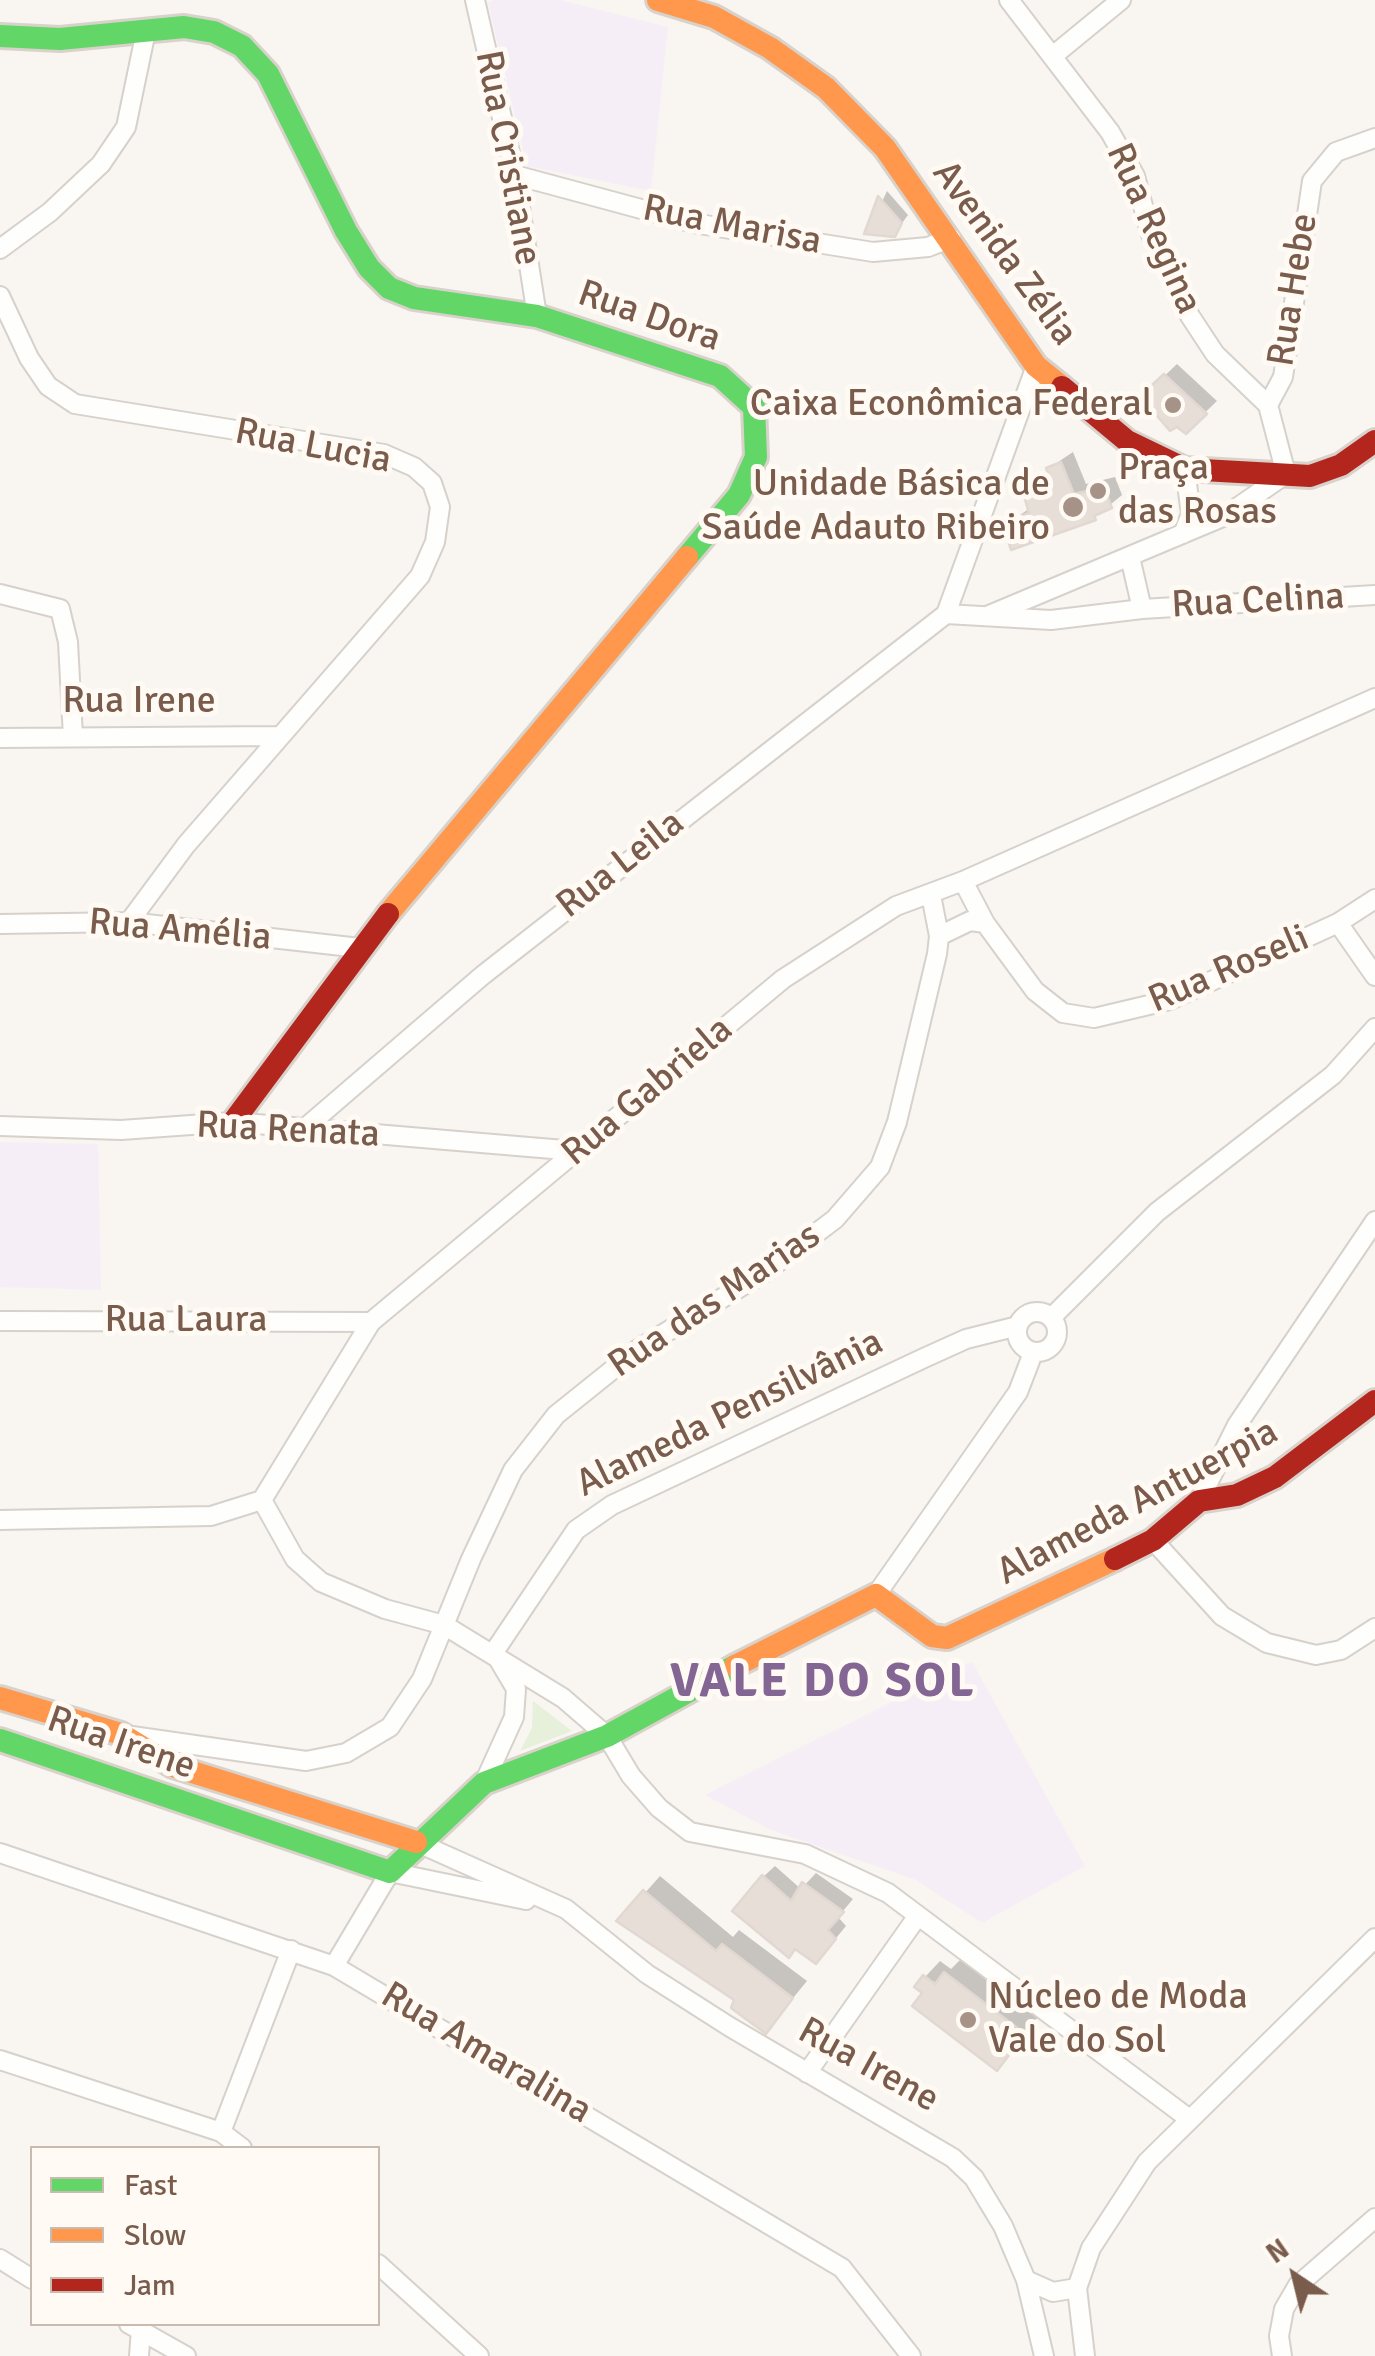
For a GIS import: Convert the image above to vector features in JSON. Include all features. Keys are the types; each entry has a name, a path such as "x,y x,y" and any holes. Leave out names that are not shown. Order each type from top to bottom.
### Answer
{"street":[{"name":"Rua Cristiane","path":"475,0 515,176 537,316"},
{"name":"Avenida Zélia","path":"658,0 714,17 770,48 826,88 885,148 951,238 1036,366 1127,441 1185,469 1310,476 1340,465 1375,441"},
{"name":"Rua Regina","path":"1008,0 1110,132 1134,176 1150,232 1190,316 1215,354 1268,404"},
{"path":"1054,56 1121,0"},
{"name":"Rua Dora","path":"0,36 60,39 184,27 214,32 242,46 268,74 346,231 369,268 389,288 414,298 537,316 720,376 754,407 756,457 739,495 360,948 233,1122"},
{"path":"0,249 50,212 101,164 126,127 146,31"},
{"name":"Rua Hebe","path":"1286,474 1268,404 1283,377 1312,181 1336,152 1375,138"},
{"name":"Rua Marisa","path":"515,176 694,223 873,252 928,247 951,238"},
{"name":"Rua Lucia","path":"0,296 29,358 48,386 75,404 384,454 414,467 432,484 440,507 436,542 420,576 186,845 129,922"},
{"path":"946,614 1036,366"},
{"path":"1183,534 1190,514 1185,469"},
{"path":"987,616 1225,516 1286,474"},
{"name":"Rua Celina","path":"1130,557 1142,609"},
{"path":"0,594 60,609 68,642 73,737"},
{"name":"Rua Celina","path":"946,614 1051,620 1142,609 1375,595"},
{"name":"Rua Leila","path":"305,1128 511,953 946,614"},
{"name":"Rua Gabriela","path":"262,1500 372,1322 783,979 896,906 964,882 1375,698"},
{"name":"Rua Irene","path":"0,738 279,736"},
{"name":"Rua Roseli","path":"964,882 985,924 1035,991 1064,1013 1094,1018 1170,1000 1338,923 1375,899"},
{"name":"Rua das Marias","path":"122,1734 306,1760 346,1753 390,1727 422,1679 514,1470 556,1414 637,1350 765,1272 835,1220 880,1167 896,1122 939,936 931,895"},
{"name":"Rua Amélia","path":"0,924 129,922 360,948"},
{"path":"939,936 970,922 985,924"},
{"path":"1338,923 1375,976"},
{"path":"1051,1318 1157,1212 1210,1166 1333,1074 1375,1028"},
{"name":"Rua Renata","path":"0,1126 121,1130 233,1122 576,1151"},
{"path":"1199,1502 1237,1425 1375,1221"},
{"path":"334,1966 390,1872 416,1842 484,1783 607,1736 651,1708 876,1595 1018,1392 1034,1353 1054,1344 1058,1333 1051,1318 1035,1312 1018,1326 1023,1348 1034,1353"},
{"name":"Rua Laura","path":"0,1321 372,1322"},
{"name":"Alameda Pensilvânia","path":"494,1652 576,1530 612,1505 966,1339 1018,1326"},
{"name":"Alameda Antuerpia","path":"876,1595 920,1631 947,1638 1041,1597 1153,1540 1199,1502 1238,1495 1276,1477 1375,1401"},
{"path":"0,1520 211,1516 262,1500 295,1559 321,1582 385,1609 444,1625 564,1698 607,1736 631,1776 659,1808 690,1832 805,1854 888,1893 1188,2118"},
{"path":"1153,1540 1222,1616 1267,1643 1316,1655 1340,1650 1375,1628"},
{"path":"484,1783 514,1717 516,1688 494,1652"},
{"name":"Rua Irene","path":"0,1698 122,1734 174,1766 416,1842 566,1908 647,1974 953,2158 991,2202 1026,2280 1044,2356"},
{"path":"32,1750 44,1710"},
{"name":"Rua Irene","path":"0,1740 390,1872 566,1908"},
{"name":"Rua Amaralina","path":"0,1853 334,1966 842,2268 912,2356"},
{"path":"807,2073 917,1917"},
{"path":"1085,2356 1076,2288 1091,2248 1147,2162 1375,1938"},
{"path":"221,2132 290,1950"},
{"path":"0,2060 221,2132 239,2146"},
{"path":"1282,2356 1284,2309 1298,2285 1375,2218"},
{"path":"0,2260 30,2278"},
{"path":"380,2266 479,2356"},
{"path":"1026,2280 1053,2292 1076,2288"},
{"path":"135,2326 139,2356"},
{"path":"135,2326 186,2356"}],"shaded area":[{"path":"560,0 668,27 651,191 527,166 488,3"},
{"path":"0,1142 98,1144 101,1290 0,1287"},
{"path":"972,1662 1085,1866 982,1923 916,1880 771,1830 705,1795"}],"green space":[{"path":"533,1701 572,1731 520,1751 532,1728"}],"building":[{"path":"878,196 902,223 895,237 864,234"},
{"name":"Caixa Econômica Federal","path":"1164,374 1207,414 1186,434 1177,427 1170,431 1140,396"},
{"name":"Unidade Básica de Saúde Adauto Ribeiro","path":"1061,462 1074,494 1104,487 1112,508 1094,516 1096,520 1011,550 1003,524 1029,513 1024,496 1051,481 1046,468"},
{"path":"762,1875 791,1901 802,1882 844,1912 828,1930 836,1939 816,1964 795,1949 789,1958 732,1911"},
{"path":"643,1890 716,1951 722,1944 793,1998 766,2034 731,2008 734,2000 616,1921"},
{"name":"Núcleo de Moda Vale do Sol","path":"944,1972 1025,2034 997,2071 912,2006 922,1993 914,1987 923,1975 935,1984"}],"traffic: fast":[{"path":"0,36 60,39 184,27 214,32 242,46 268,74 346,231 369,268 389,288 414,298 537,316 720,376 754,407 756,457 739,495 687,557"},
{"path":"0,1740 390,1872 484,1783 607,1736 735,1666"}],"traffic: slow":[{"path":"658,0 714,17 770,48 826,88 885,148 1036,366 1062,387"},
{"path":"388,914 687,557"},
{"path":"735,1666 876,1595 932,1636 947,1638 1115,1559"},
{"path":"0,1698 121,1734 173,1766 416,1842"}],"traffic: jam":[{"path":"1062,387 1127,441 1185,469 1310,476 1341,465 1375,441"},
{"path":"233,1122 388,914"},
{"path":"1115,1559 1153,1540 1199,1501 1237,1495 1275,1477 1375,1401"}],"place":[{"name":"Caixa Econômica Federal","path":"1173,405"},
{"name":"Praça das Rosas","path":"1098,491"},
{"name":"Unidade Básica de Saúde Adauto Ribeiro","path":"1073,507"},
{"name":"Núcleo de Moda Vale do Sol","path":"968,2020"}],"district":[{"name":"VALE DO SOL","path":"823,1683"}]}
